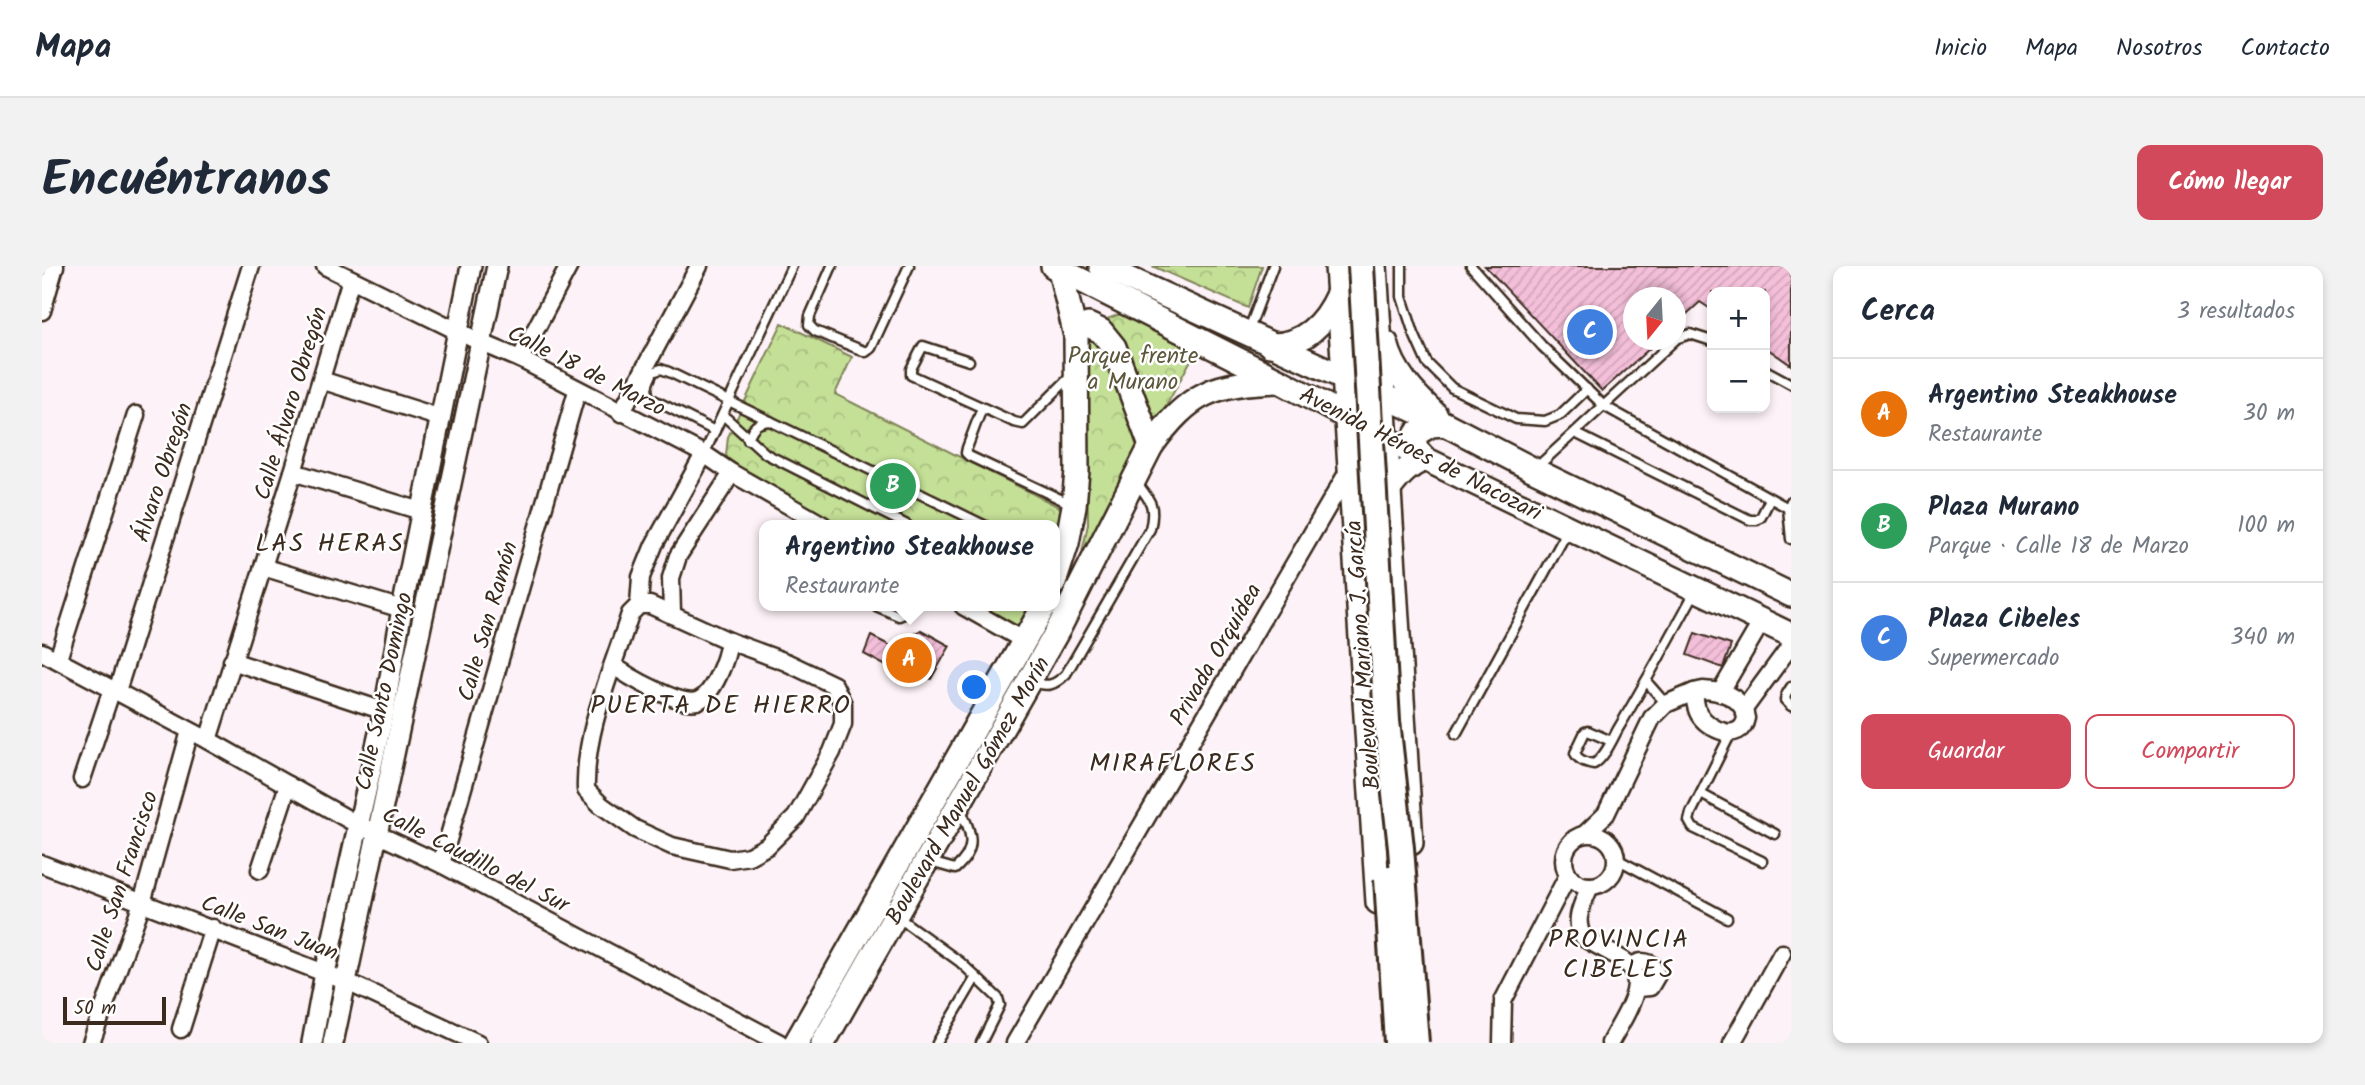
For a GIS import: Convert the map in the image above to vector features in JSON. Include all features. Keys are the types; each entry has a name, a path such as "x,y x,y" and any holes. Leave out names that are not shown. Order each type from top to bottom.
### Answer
{"main road":[{"path":"1092,266 1116,290 1114,347"},
{"name":"Avenida Héroes de Nacozari","path":"1101,266 1116,290"},
{"name":"Boulevard Mariano J. García","path":"1337,266 1388,1043"},
{"path":"1345,266 1397,1043"},
{"path":"1361,266 1387,720 1401,848 1416,1043"},
{"name":"Boulevard Mariano J. García","path":"1375,266 1424,1043"},
{"path":"1058,267 1082,330 1078,369 1074,506 1060,558"},
{"name":"Avenida Héroes de Nacozari","path":"1058,267 1116,290 1425,459 1791,635"},
{"path":"1082,330 1116,290"},
{"name":"Avenida Héroes de Nacozari","path":"1116,290 1153,291 1445,424 1791,594"},
{"path":"1270,345 1299,340 1316,329 1330,313 1338,294"},
{"path":"1378,314 1389,357 1402,379 1445,424"},
{"path":"1082,330 1101,331 1114,347 1151,446"},
{"name":"Boulevard Manuel Gómez Morín","path":"796,1043 1018,676 1059,628 1151,446 1166,425 1185,406 1202,394 1221,386 1280,381"},
{"path":"1390,488 1402,473 1425,459 1416,451 1414,444 1418,433 1431,425 1445,424"},
{"name":"Boulevard Manuel Gómez Morín","path":"823,1043 959,806 1018,676 1025,641 1041,611"},
{"path":"1360,640 1398,635"}],"street":[{"path":"42,311 55,266"},
{"name":"Álvaro Obregón","path":"82,779 114,690 251,266"},
{"name":"Calle 18 de Marzo","path":"325,266 520,359 577,391 704,454 814,520"},
{"name":"Calle Santo Domingo","path":"312,1043 325,973 384,711 471,266"},
{"name":"Calle Santo Domingo","path":"333,1043 497,266"},
{"path":"520,359 569,266"},
{"path":"621,413 699,266"},
{"name":"Calle Álvaro Obregón","path":"208,740 351,279"},
{"path":"321,380 442,418"},
{"name":"Calle San Ramón","path":"441,864 577,391"},
{"path":"58,659 136,415"},
{"path":"639,605 650,605 672,613 729,641 786,662 834,685 843,704 843,724 836,743 796,817 767,846 749,856 730,859 672,846 635,829 601,805 586,790 585,765 603,691 630,614 639,605 640,577 654,545 704,454"},
{"name":"Privada Orquídea","path":"1015,1043 1349,470"},
{"path":"293,472 421,511"},
{"path":"672,613 671,578 678,556 732,473"},
{"path":"263,567 402,609"},
{"path":"972,611 1025,641"},
{"path":"1720,692 1762,621"},
{"path":"613,665 626,676 684,702 698,701 708,693 727,659 729,641"},
{"path":"1744,709 1791,645"},
{"name":"Calle Caudillo del Sur","path":"42,652 208,740 360,826 441,864 780,1043"},
{"path":"232,661 384,711"},
{"path":"1606,814 1614,852 1612,875 1598,885 1582,885 1569,875 1565,867 1566,850 1577,837 1585,834 1606,814 1652,718 1666,704 1694,692 1703,690 1720,692 1735,699 1744,709 1745,724 1740,730 1731,733 1715,729 1705,722 1696,706 1694,692"},
{"name":"Calle San Francisco","path":"91,1043 142,903 190,731"},
{"path":"260,870 288,785"},
{"path":"1585,834 1599,835 1614,852"},
{"name":"Calle San Juan","path":"42,864 345,981 478,1043"},
{"path":"1502,1043 1503,1000 1569,875"},
{"path":"1590,886 1578,917 1580,932 1584,938 1632,967 1636,974 1637,988 1610,1043"},
{"path":"181,1029 213,928"},
{"path":"1732,1043 1782,953"}],"lane":[{"path":"704,454 792,266"},
{"path":"832,266 810,316 809,325 816,331 866,352 871,348 909,266"},
{"path":"1247,335 1273,266"},
{"path":"1402,266 1402,297 1414,334 1426,363 1452,388 1516,419 1545,421 1560,415 1587,389"},
{"path":"1471,266 1542,346 1604,406 1770,499 1789,505 1791,540"},
{"path":"1686,335 1707,339"},
{"path":"969,361 923,346 911,369 911,375 1023,424 1078,369"},
{"path":"1534,470 1663,350"},
{"path":"715,431 650,398 646,392 653,372 661,369 730,400 974,520"},
{"path":"1770,373 1791,384"},
{"path":"982,408 966,453 1074,506"},
{"path":"723,415 766,454 897,520"},
{"path":"748,440 755,425 770,421"},
{"path":"1575,433 1750,520 1761,517 1770,499"},
{"path":"1018,676 1048,687 1066,674 1150,529 1153,504 1135,479"},
{"path":"1456,734 1569,528"},
{"path":"1611,741 1588,731 1575,753 1577,757 1594,764 1599,761 1611,741 1646,681 1696,589"},
{"path":"888,611 899,616 907,611"},
{"path":"1646,681 1666,704"},
{"path":"1791,687 1785,700 1791,706"},
{"path":"1731,733 1690,813 1689,821 1693,828 1762,861"},
{"path":"1701,794 1775,834"},
{"path":"1614,852 1727,918"},
{"path":"896,916 960,962 998,998 1000,1005 981,1043"},
{"path":"937,1043 976,977"}],"green space":[{"path":"1152,266 1262,266 1248,308"},
{"name":"Parque frente a Murano","path":"1129,311 1197,349 1079,567 1088,524 1085,341 1101,321"},
{"path":"782,323 852,357 835,394 1065,510 1060,531 1060,520 828,520 733,466 726,455 728,437"},
{"path":"987,611 1031,611 1020,629"}],"building":[{"path":"1485,266 1791,266 1791,365 1770,350 1770,287 1707,287 1707,307 1700,302 1686,315 1686,287 1623,287 1623,350 1648,350 1602,391"},
{"path":"921,630 950,646 931,679 908,667 897,672 864,654 871,636 893,647"},
{"path":"1695,633 1731,645 1723,668 1687,655"}],"place":[{"name":"Plaza Cibeles","path":"1590,332"},
{"name":"Plaza Murano","path":"893,486"},
{"name":"Argentino Steakhouse","path":"909,660"}],"district":[{"name":"LAS HERAS","path":"330,542"},
{"name":"PUERTA DE HIERRO","path":"721,704"},
{"name":"MIRAFLORES","path":"1173,762"},
{"name":"PROVINCIA CIBELES","path":"1619,953"}]}
